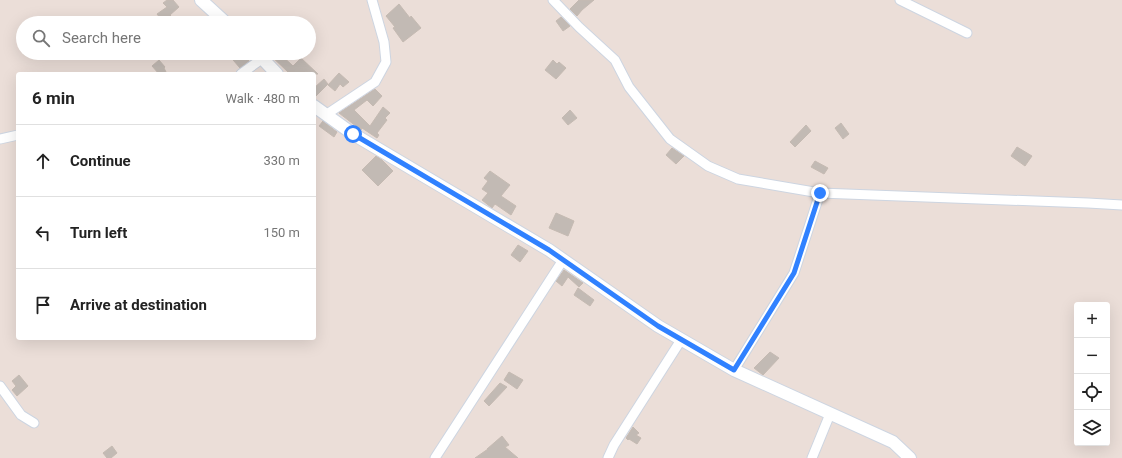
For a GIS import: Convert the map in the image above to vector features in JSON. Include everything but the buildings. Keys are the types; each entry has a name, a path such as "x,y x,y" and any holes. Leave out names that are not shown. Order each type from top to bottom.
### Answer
{"street":[{"path":"201,0 218,16"},
{"path":"327,114 375,82 386,62 384,42 372,0"},
{"path":"553,0 579,27 615,60 629,87 670,139 708,166 738,179 820,193 1122,205"},
{"path":"900,0 967,34"},
{"path":"243,72 256,60"},
{"path":"264,60 275,72"},
{"path":"316,107 353,134 542,246 658,326 681,340 734,370 893,442 910,458"},
{"path":"0,139 16,136"},
{"path":"734,370 794,273 820,193"},
{"path":"435,458 563,260"},
{"path":"608,458 681,340"},
{"path":"0,386 21,415 34,422"},
{"path":"812,458 830,414"}],"route":[{"path":"353,134 549,250 658,326 734,370 794,273 820,193"}]}
